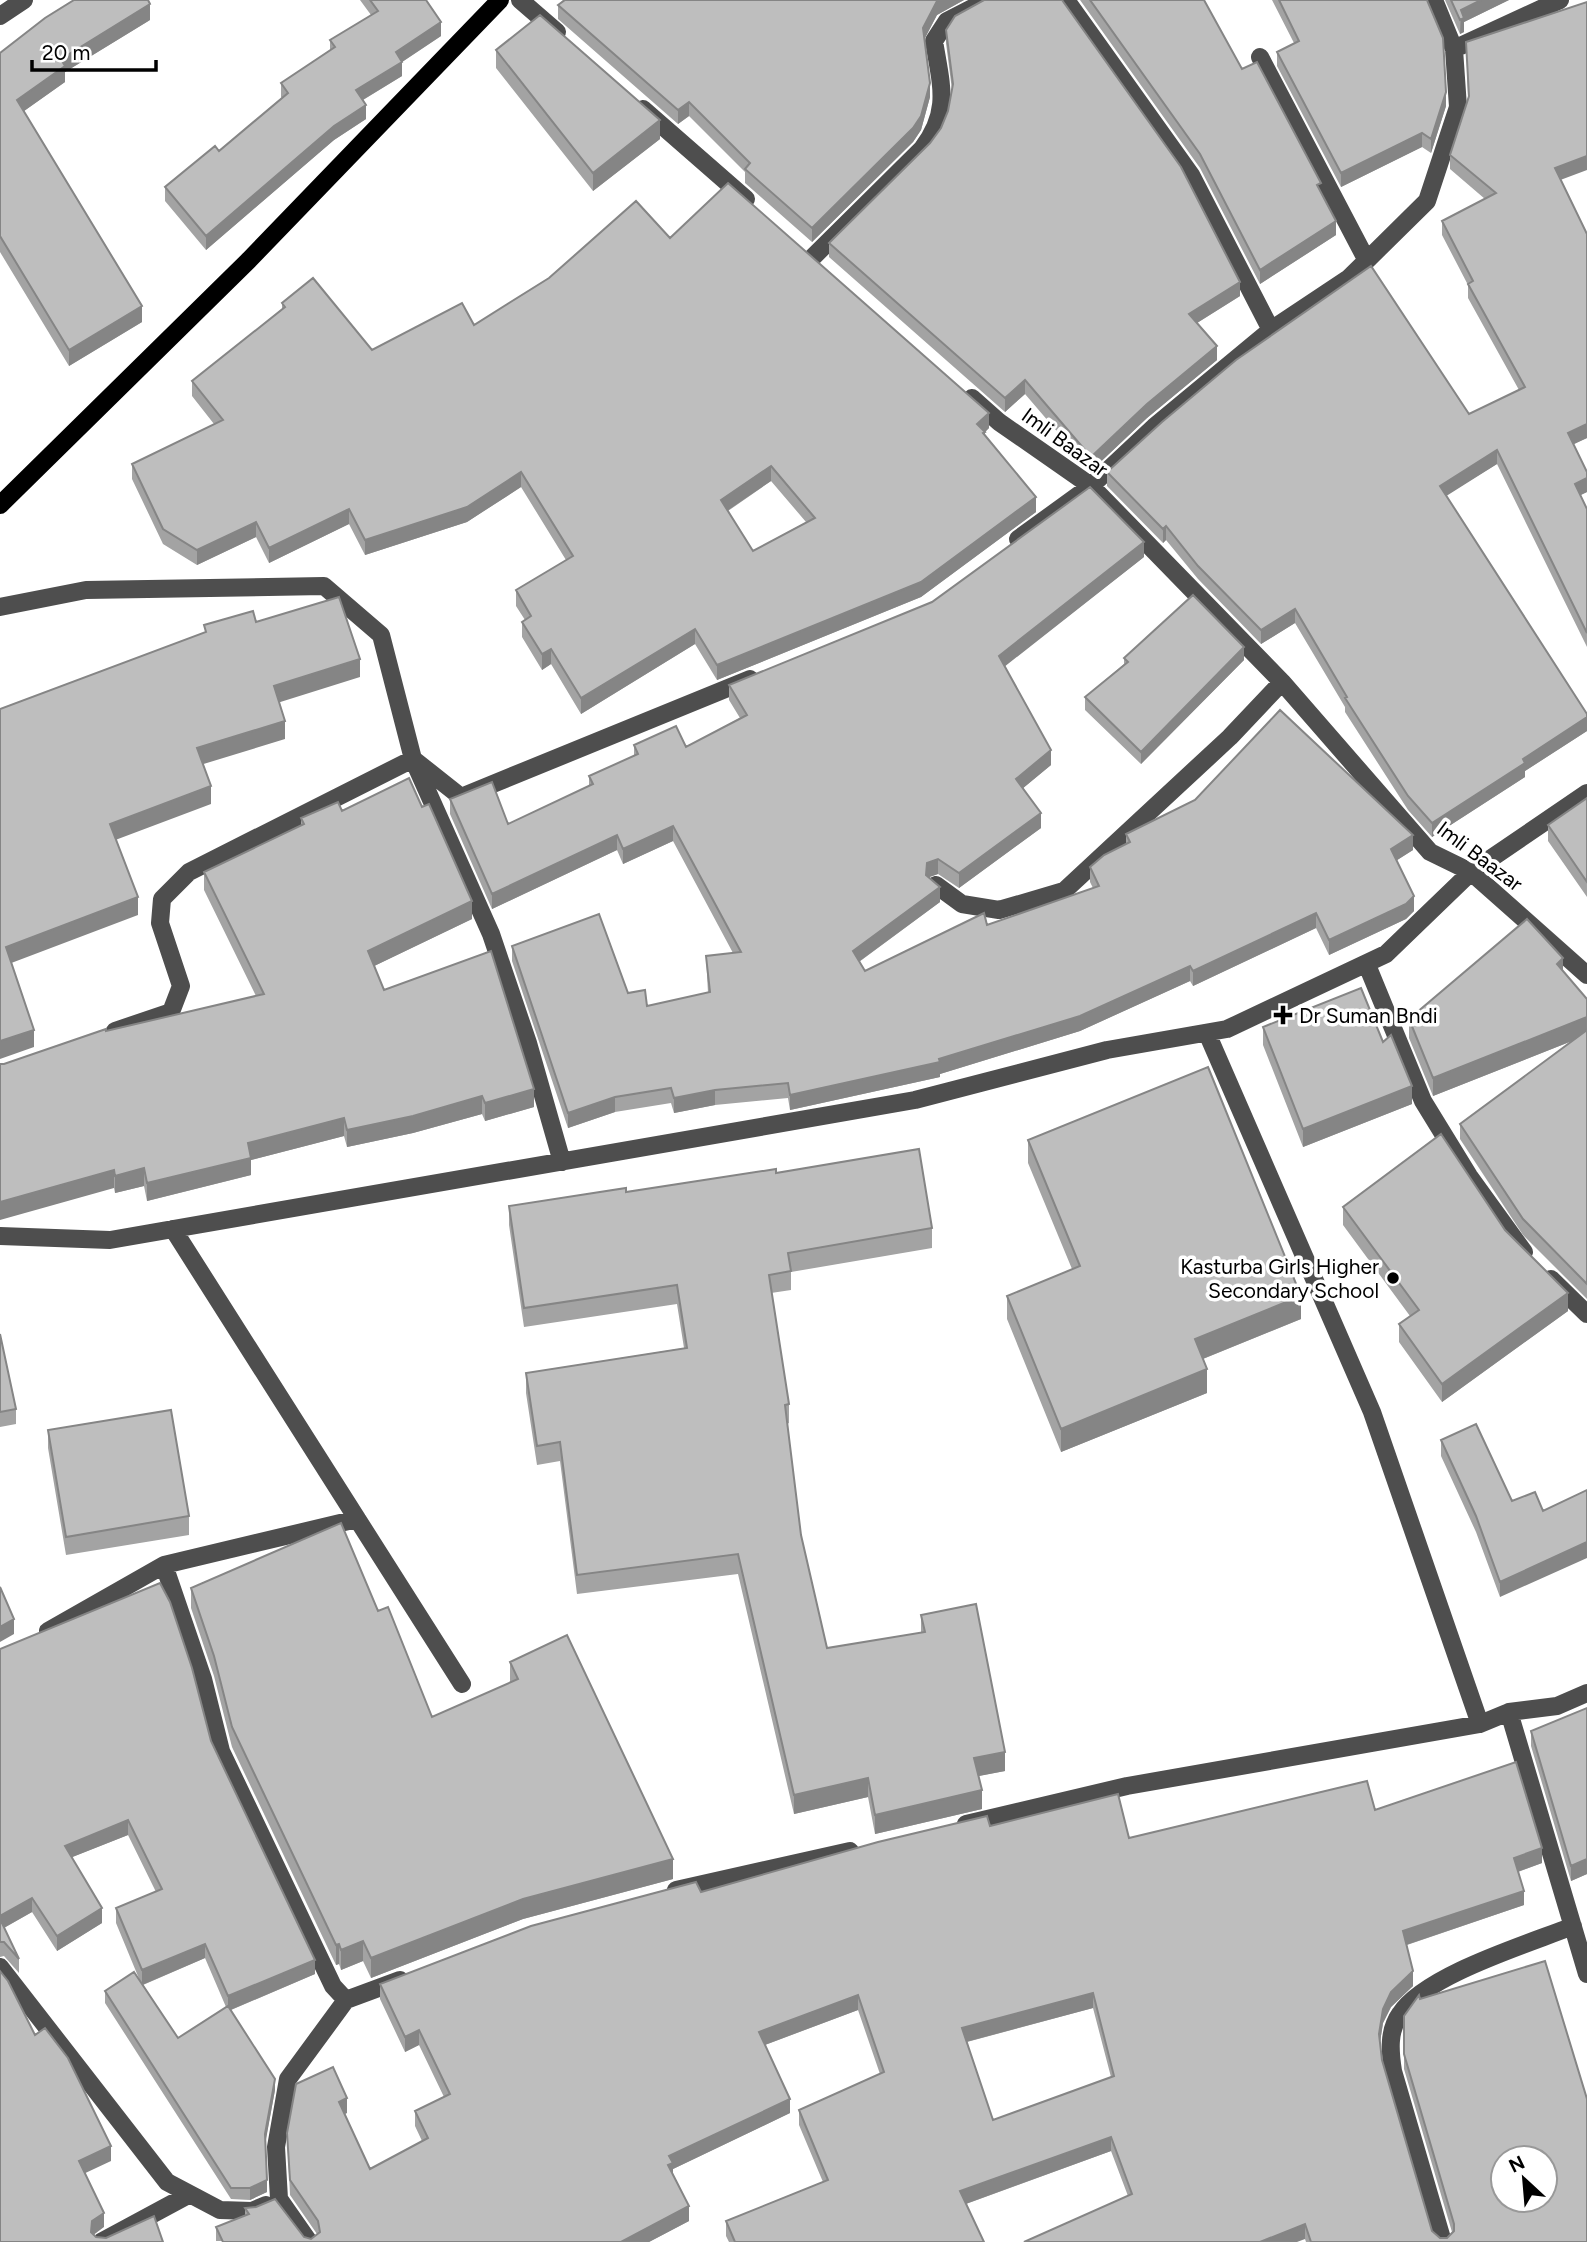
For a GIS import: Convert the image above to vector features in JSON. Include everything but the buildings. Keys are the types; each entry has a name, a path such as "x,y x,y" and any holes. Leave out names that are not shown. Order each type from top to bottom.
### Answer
{"main road":[{"path":"0,505 249,260 500,0"}],"street":[{"path":"0,16 24,0"},
{"path":"520,0 572,46"},
{"path":"812,258 922,149 937,129 942,113 942,93 934,41 947,21 988,0"},
{"path":"1066,0 1191,175 1271,330"},
{"path":"1003,550 1091,486 1154,427 1271,330 1349,278 1366,258 1427,201 1458,107 1454,49 1434,0"},
{"path":"1454,49 1560,0"},
{"path":"1260,57 1366,258"},
{"path":"635,101 760,212"},
{"name":"Imli Baazar","path":"957,386 999,422 1091,486 1282,682 1430,852 1471,872 1587,975"},
{"path":"0,607 86,590 324,586 381,635 413,759 491,934 528,1043 562,1162"},
{"path":"413,759 461,797 771,670"},
{"path":"936,886 962,904 999,910 1064,891 1230,737 1282,682"},
{"path":"92,1039 171,1012 181,986 160,923 162,900 189,872 413,759"},
{"path":"0,1236 110,1240 915,1100 1108,1050 1227,1029 1386,954 1471,872 1587,793"},
{"path":"1367,965 1423,1101 1469,1176 1514,1242 1587,1314"},
{"path":"1207,1033 1372,1412 1480,1724"},
{"path":"173,1229 462,1684"},
{"path":"37,1636 74,1618 164,1565 358,1519"},
{"path":"164,1565 203,1679 221,1751 333,1986 346,2000"},
{"path":"942,1829 1127,1786 1480,1724 1509,1712 1557,1706 1587,1693"},
{"path":"1509,1712 1587,1974"},
{"path":"662,1894 729,1876 862,1848"},
{"path":"1443,2242 1394,2071 1390,2046 1399,2015 1416,1996 1437,1982 1573,1926"},
{"path":"0,1967 167,2182 220,2210 252,2211 279,2199"},
{"path":"309,2242 279,2199 276,2147 288,2079 346,2000 411,1975"},
{"path":"102,2242 190,2194"}],"place":[{"name":"Dr Suman Bndi","path":"1283,1015"},
{"name":"Kasturba Girls Higher Secondary School","path":"1393,1278"}]}
